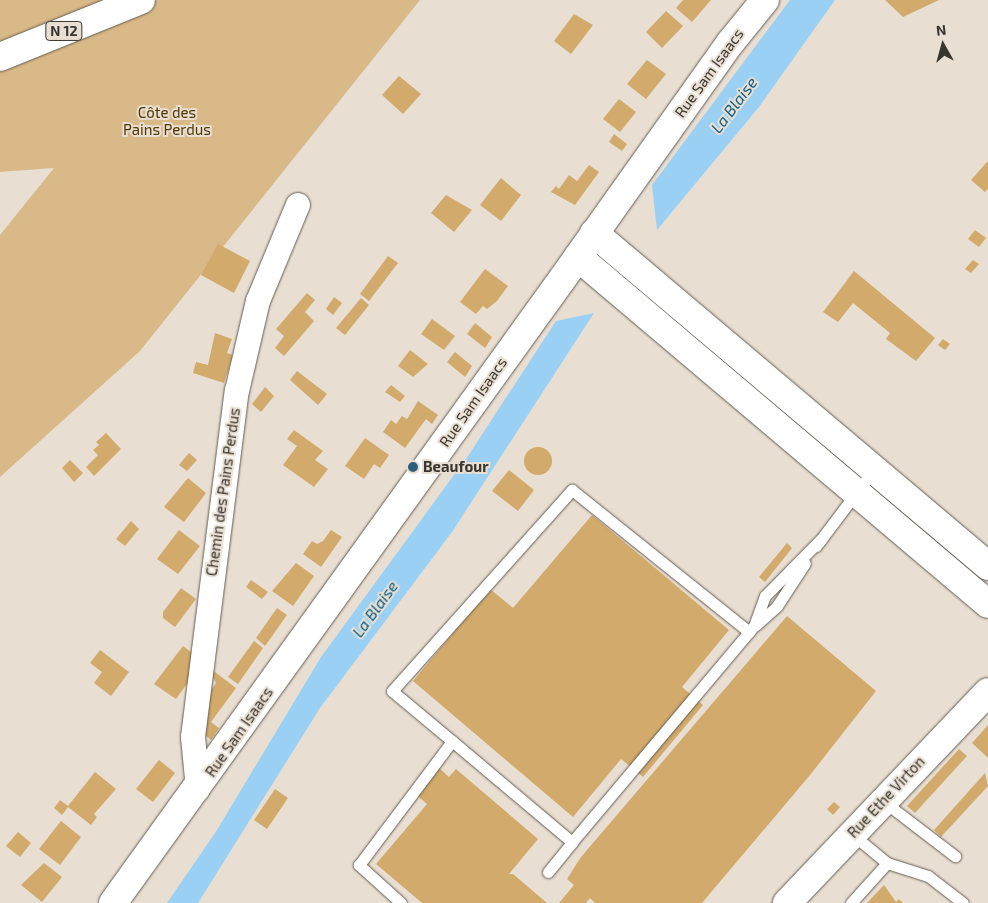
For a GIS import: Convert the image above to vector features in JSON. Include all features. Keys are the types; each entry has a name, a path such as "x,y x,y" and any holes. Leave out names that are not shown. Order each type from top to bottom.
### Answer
{"main road":[{"name":"Rue Sam Isaacs","path":"113,903 198,789 594,233 765,0"},
{"name":"N 12","path":"0,57 136,2"},
{"path":"594,233 988,566"},
{"path":"578,257 988,604"},
{"path":"948,731 988,672"},
{"name":"Rue Ethe Virton","path":"787,903 948,731 988,692"}],"street":[{"name":"Chemin des Pains Perdus","path":"198,789 193,737 237,391 258,301 298,205"}],"lane":[{"path":"548,872 752,629 765,596 820,540 874,469"},
{"path":"572,842 392,691 572,490 752,629"},
{"path":"401,903 359,865 452,742"},
{"path":"882,801 955,856"},
{"path":"852,834 887,863 928,876 963,903"},
{"path":"851,903 887,863"}],"green space":[{"name":"Côte des Pains Perdus","path":"0,0 420,0 140,351 0,477 0,235 54,168 0,172"}],"water":[{"name":"La Blaise","path":"790,0 835,0 759,107 657,230 652,185"},
{"name":"La Blaise","path":"594,313 452,532 320,708 198,903 167,903 217,830 321,657 470,453 556,321"}],"building":[{"path":"683,0 711,0 692,22 676,8"},
{"path":"885,0 939,0 903,17"},
{"path":"666,11 683,26 662,48 646,32"},
{"path":"574,14 593,25 571,54 554,41"},
{"path":"647,60 666,74 646,99 627,84"},
{"path":"399,76 421,94 403,114 382,95"},
{"path":"619,99 636,112 620,132 603,119"},
{"path":"614,134 627,144 622,151 609,142"},
{"path":"988,161 988,189 985,192 971,180"},
{"path":"589,165 599,172 575,205 551,192 556,186 559,189 569,175 577,181"},
{"path":"501,178 521,195 501,221 480,205"},
{"path":"446,195 472,210 454,232 431,213"},
{"path":"975,230 986,238 979,247 968,239"},
{"path":"218,244 250,261 234,293 201,275"},
{"path":"388,256 398,263 369,301 360,294"},
{"path":"973,260 979,264 971,273 965,269"},
{"path":"485,269 508,286 497,301 487,309 483,306 476,314 460,302"},
{"path":"854,271 935,338 916,361 886,339 890,333 853,303 838,322 823,312"},
{"path":"307,293 315,300 305,312 314,321 284,356 275,348 284,336 276,329"},
{"path":"334,297 342,303 333,315 326,309"},
{"path":"361,298 369,305 345,335 336,328"},
{"path":"432,319 455,336 444,350 421,334"},
{"path":"475,323 492,337 485,348 467,334"},
{"path":"215,333 232,339 227,353 233,355 224,383 193,373 196,362 208,365"},
{"path":"943,339 950,344 945,350 938,345"},
{"path":"410,350 428,364 413,377 398,366"},
{"path":"455,352 472,366 465,377 447,362"},
{"path":"297,371 327,394 318,405 290,380"},
{"path":"391,385 405,396 400,402 385,392"},
{"path":"265,387 274,396 261,412 252,404"},
{"path":"418,401 438,415 432,424 426,419 405,448 383,432 391,420 396,424 402,416 407,419"},
{"path":"294,430 323,451 315,460 328,469 314,487 283,465 297,446 287,439"},
{"path":"106,433 121,449 94,476 86,467 98,455 93,450 99,445 96,442"},
{"path":"365,438 389,455 380,468 374,464 364,479 345,466"},
{"path":"538,447 548,451 552,461 548,471 538,475 528,471 524,461 528,451"},
{"path":"189,453 197,460 187,471 179,465"},
{"path":"70,460 83,473 74,482 62,468"},
{"path":"509,470 534,490 518,511 492,491"},
{"path":"188,478 206,493 184,522 164,507"},
{"path":"592,515 729,630 682,687 703,705 643,777 621,759 573,817 413,681 490,589 513,608"},
{"path":"131,521 139,529 125,546 116,539"},
{"path":"179,530 200,546 178,574 157,559"},
{"path":"331,530 342,537 321,567 303,554 312,541 317,544 323,541"},
{"path":"787,543 792,548 765,582 759,577"},
{"path":"296,563 314,576 293,606 272,591"},
{"path":"251,580 268,592 262,599 246,587"},
{"path":"181,588 196,599 175,627 163,618 163,612"},
{"path":"277,608 287,615 265,646 256,638"},
{"path":"787,616 876,691 810,775 702,903 595,903 590,898 586,903 559,903 574,885 567,879 581,857"},
{"path":"254,641 263,648 238,684 228,677"},
{"path":"183,646 199,658 197,670 176,699 154,684"},
{"path":"100,650 129,672 111,696 94,683 102,672 90,663"},
{"path":"207,666 236,688 211,722 219,728 211,740 198,729 201,704 216,683"},
{"path":"988,725 988,758 972,743"},
{"path":"959,749 967,756 915,813 907,806"},
{"path":"159,760 175,773 153,802 136,789"},
{"path":"438,767 449,777 456,769 538,839 509,874 513,874 547,903 422,903 376,864 427,804 415,794"},
{"path":"95,772 116,789 94,814 97,817 91,825 68,807 62,815 54,808 60,800 68,806"},
{"path":"985,773 988,786 941,837 934,830"},
{"path":"275,789 288,798 267,829 254,820"},
{"path":"834,802 840,807 833,815 827,809"},
{"path":"61,821 81,837 60,865 39,849"},
{"path":"18,832 31,843 20,857 6,846"},
{"path":"44,863 62,877 42,902 21,885"},
{"path":"884,885 896,902 899,899 903,903 867,903"}],"place":[{"name":"Beaufour","path":"413,467"}]}
